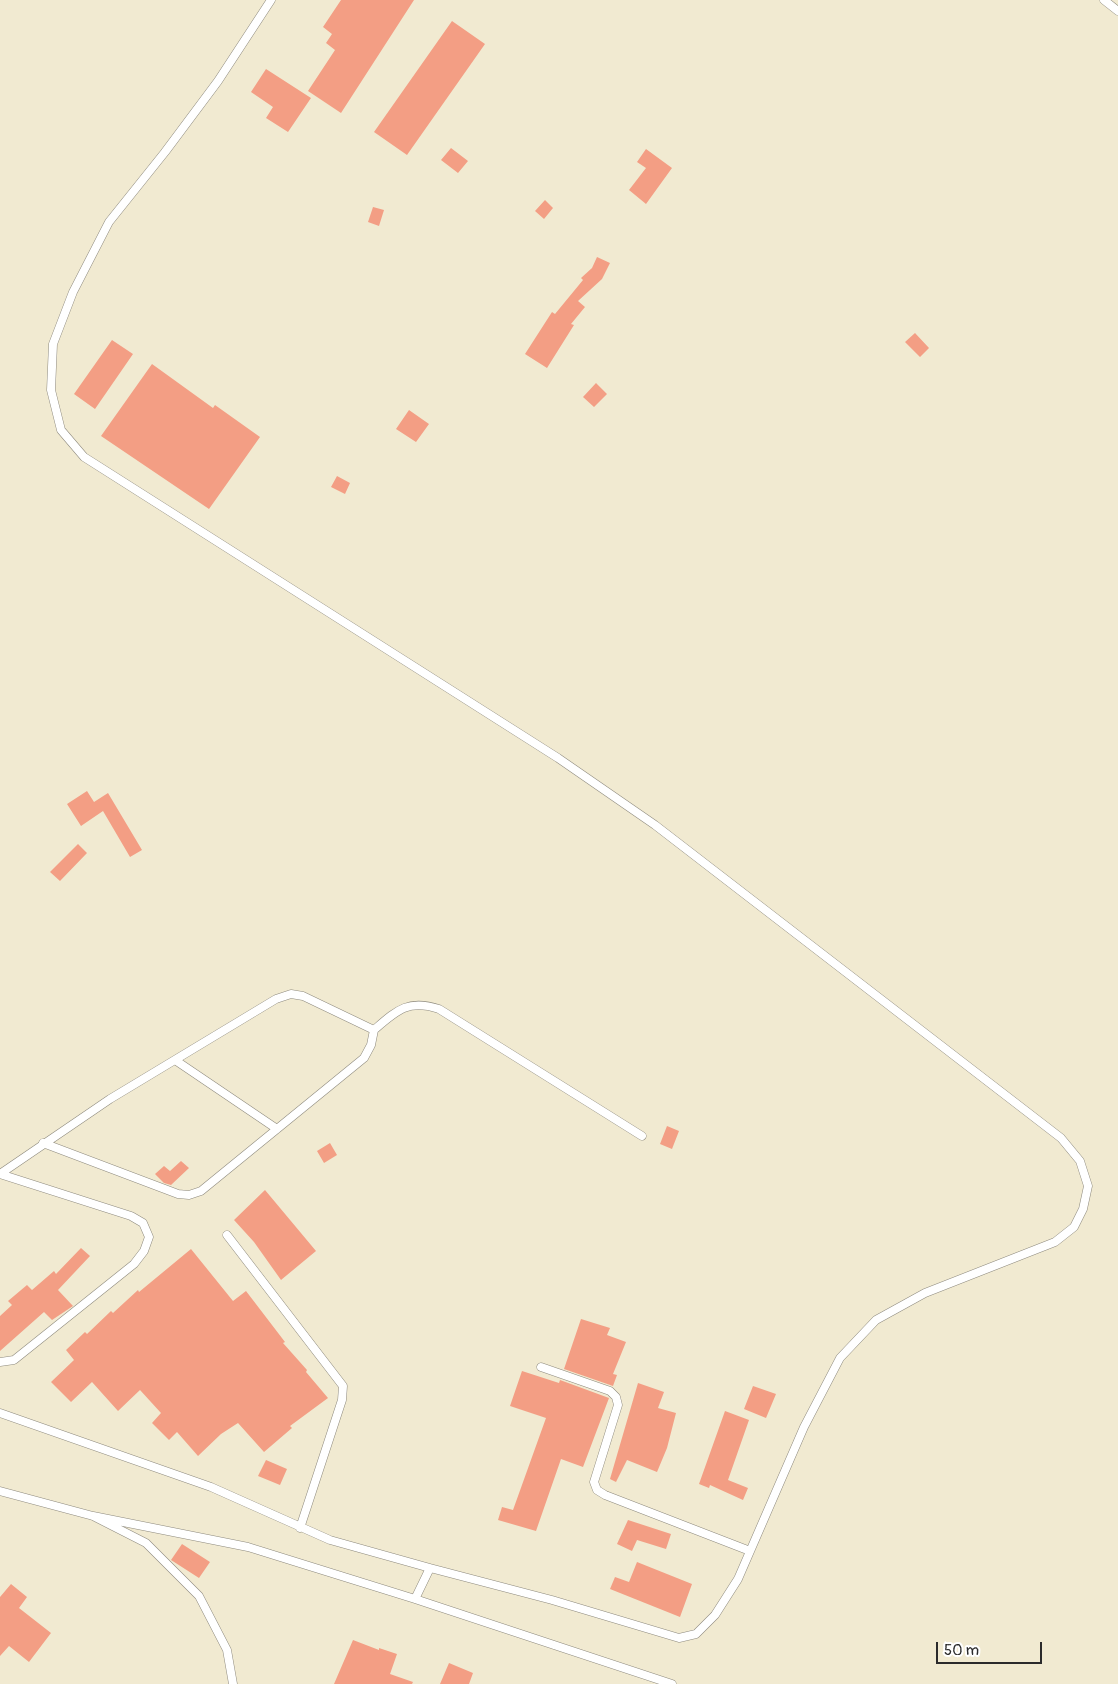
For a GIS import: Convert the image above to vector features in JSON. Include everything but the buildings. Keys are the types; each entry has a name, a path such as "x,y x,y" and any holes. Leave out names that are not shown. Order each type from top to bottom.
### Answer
{"lane":[{"path":"0,1413 151,1464 211,1487 330,1540 552,1600 679,1638 696,1634 715,1616 738,1579 804,1427 840,1358 876,1320 925,1293 1055,1242 1074,1227 1083,1209 1088,1186 1080,1160 1061,1138 655,825 558,758 84,457 62,430 51,390 53,344 73,292 108,222 165,152 218,81 271,0"},
{"path":"1104,0 1118,10"},
{"path":"0,1174 43,1143 276,999 291,994 303,996 374,1030"},
{"path":"43,1143 178,1194 189,1195 201,1191 364,1058 371,1046 374,1030 397,1010 416,1004 439,1009 642,1136"},
{"path":"175,1060 277,1130"},
{"path":"0,1174 131,1216 143,1224 149,1237 144,1250 134,1264 14,1360 0,1362"},
{"path":"227,1234 342,1386 342,1400 300,1528"},
{"path":"541,1367 610,1391 616,1397 618,1405 594,1482 597,1490 605,1495 750,1551"},
{"path":"0,1491 93,1516 248,1547 415,1598 672,1684"},
{"path":"93,1516 146,1543 199,1596 226,1650 233,1684"},
{"path":"415,1598 430,1568"}]}
